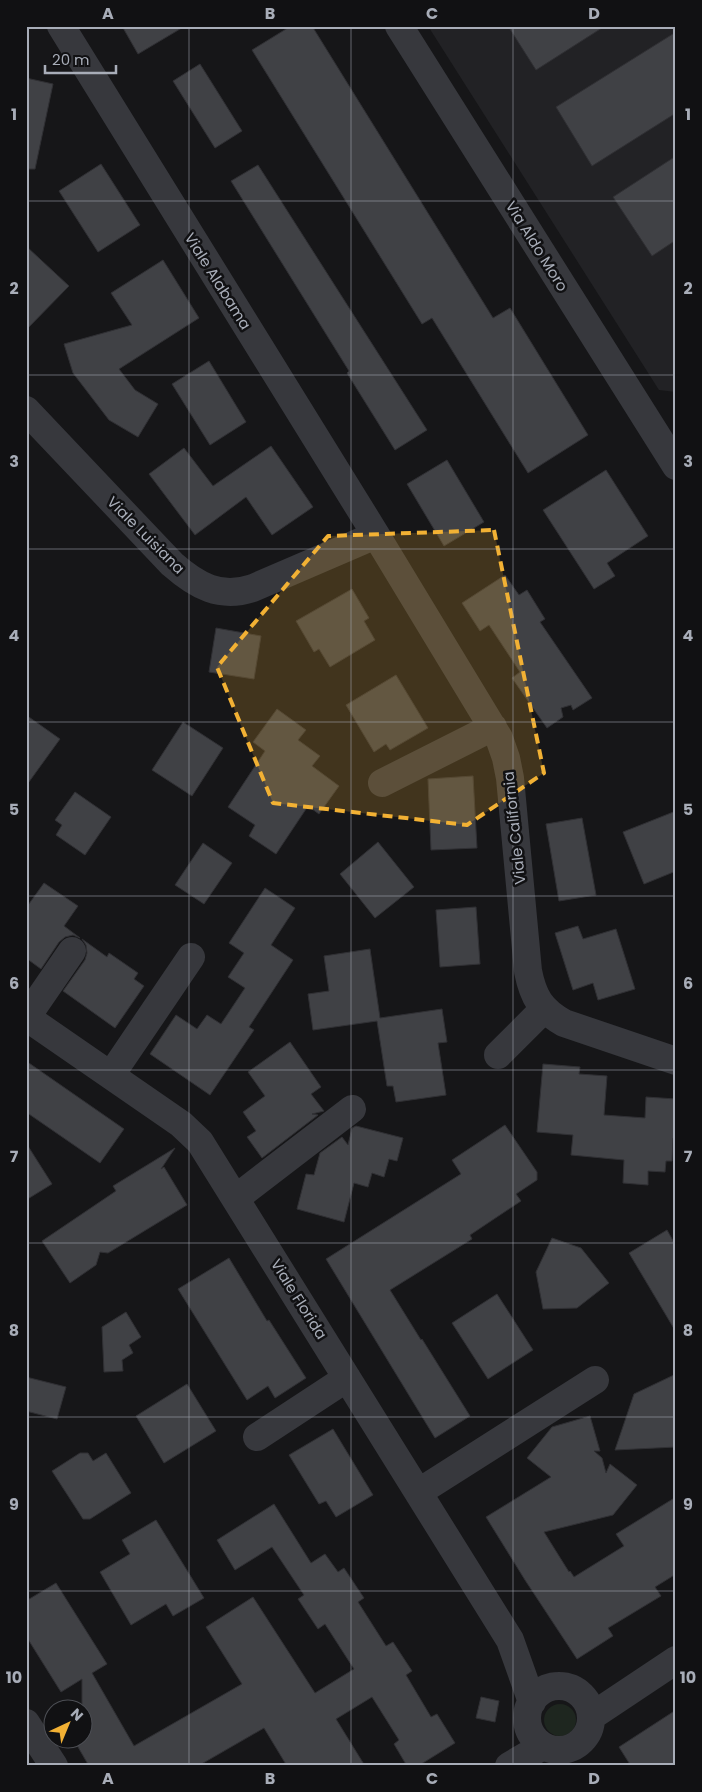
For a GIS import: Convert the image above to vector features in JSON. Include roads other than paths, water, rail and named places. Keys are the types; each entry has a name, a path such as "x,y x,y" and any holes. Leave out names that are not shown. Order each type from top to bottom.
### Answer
{"street":[{"name":"Viale Alabama","path":"61,26 376,535"},
{"name":"Via Aldo Moro","path":"399,26 676,466"},
{"name":"Viale Luisiana","path":"26,410 172,564 196,582 217,592 235,592 254,588 376,535"},
{"name":"Viale California","path":"376,535 504,748 510,778 528,971 534,993 544,1009 570,1026 676,1062"},
{"path":"382,783 493,727"},
{"path":"26,1017 72,951"},
{"path":"111,1075 191,957"},
{"path":"498,1055 544,1009"},
{"name":"Viale Florida","path":"26,1017 181,1124 203,1146 510,1640 532,1702"},
{"path":"236,1198 352,1109"},
{"path":"257,1437 347,1378"},
{"path":"419,1492 595,1380"},
{"name":"Viale Florida","path":"510,1640 578,1698"},
{"path":"578,1698 589,1730 583,1740 574,1747 559,1750 543,1746 536,1741 530,1732 527,1721 532,1702 540,1692 550,1687 578,1698 637,1685 676,1660"},
{"path":"26,1723 54,1766"},
{"path":"509,1766 543,1746"}]}
